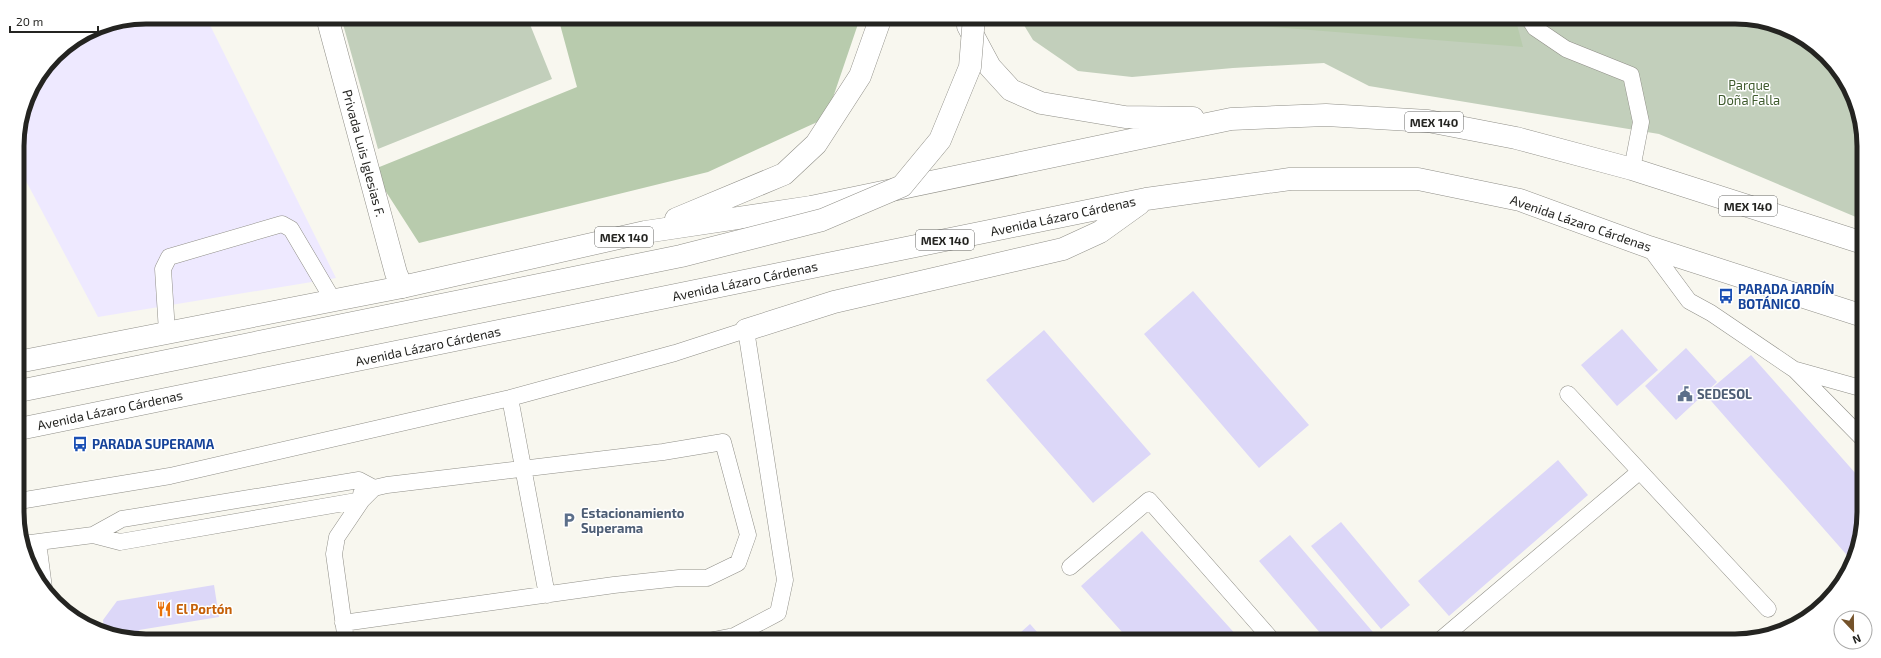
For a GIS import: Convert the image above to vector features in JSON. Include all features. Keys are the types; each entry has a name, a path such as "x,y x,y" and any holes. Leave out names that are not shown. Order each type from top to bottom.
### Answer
{"main road":[{"name":"Privada Luis Iglesias F.","path":"329,24 396,273 402,288"},
{"path":"645,232 784,174 816,144 860,76 879,24"},
{"path":"968,24 990,67 1011,90 1041,103 1125,117 1231,119"},
{"path":"24,390 681,256 822,220 902,186 940,140 970,67 973,24"},
{"name":"MEX 140","path":"24,361 333,300 402,288 645,232 810,207 1231,119 1326,115 1428,121 1516,138 1632,170 1857,240"},
{"name":"Avenida Lázaro Cárdenas","path":"24,428 1146,199 1290,179 1418,179 1520,200 1649,247 1857,314"},
{"path":"746,330 834,302 1063,250 1100,232 1146,199"}],"lane":[{"path":"1532,24 1535,28 1566,50 1631,75 1641,122 1632,170"},
{"path":"167,332 163,269 168,257 282,224 291,229 333,300"},
{"path":"1649,247 1689,301 1711,313 1795,370 1857,433"},
{"path":"24,500 170,476 510,398 675,353 746,330 785,580 778,613 738,634"},
{"path":"1795,370 1857,387"},
{"path":"1568,394 1768,609"},
{"path":"510,398 546,595"},
{"path":"343,623 621,584 679,578 707,578 738,564 748,535 723,442 663,452 387,484 374,488 362,500 337,537 334,554 343,623 345,634"},
{"path":"1447,634 1639,472"},
{"path":"37,567 30,543 93,534 122,519 359,480 374,488"},
{"path":"359,480 362,500"},
{"path":"93,534 120,542 362,500"},
{"path":"1070,567 1149,500 1267,634"}],"shaded area":[{"path":"209,24 336,278 98,317 24,177 24,138 28,114 33,99 49,72 66,54 85,40 99,33 130,25"}],"green space":[{"path":"343,24 530,24 552,79 378,149"},
{"path":"560,24 858,24 826,118 708,172 419,243 372,170 577,87"},
{"name":"Parque Doña Falla","path":"1023,24 1735,24 1759,26 1782,33 1809,49 1832,72 1841,85 1853,114 1856,130 1857,217 1659,134 1369,86 1324,63 1233,68 1132,77 1078,71 1033,40"},
{"path":"1236,24 1517,24 1523,47"}],"building":[{"path":"1193,291 1309,425 1259,468 1144,334"},
{"path":"1622,329 1658,370 1617,406 1581,365"},
{"path":"1044,330 1151,454 1093,503 986,380"},
{"path":"1686,348 1717,382 1676,420 1645,386"},
{"path":"1751,355 1857,475 1857,520 1855,536 1848,557 1705,394"},
{"path":"1558,460 1588,495 1449,616 1418,581"},
{"path":"1341,522 1410,605 1381,629 1311,546"},
{"path":"1142,531 1235,634 1124,634 1081,586"},
{"path":"1290,535 1375,634 1321,634 1259,561"},
{"name":"El Portón","path":"214,585 219,617 139,630 140,634 122,632 104,627 103,620 117,601"},
{"path":"1030,624 1039,634 1019,634"},
{"path":"629,632 629,634 615,634"}],"place":[{"name":"PARADA JARDÍN BOTÁNICO","path":"1726,296"},
{"name":"SEDESOL","path":"1685,394"},
{"name":"PARADA SUPERAMA","path":"80,444"},
{"name":"Estacionamiento Superama","path":"569,520"},
{"name":"El Portón","path":"164,609"}]}
